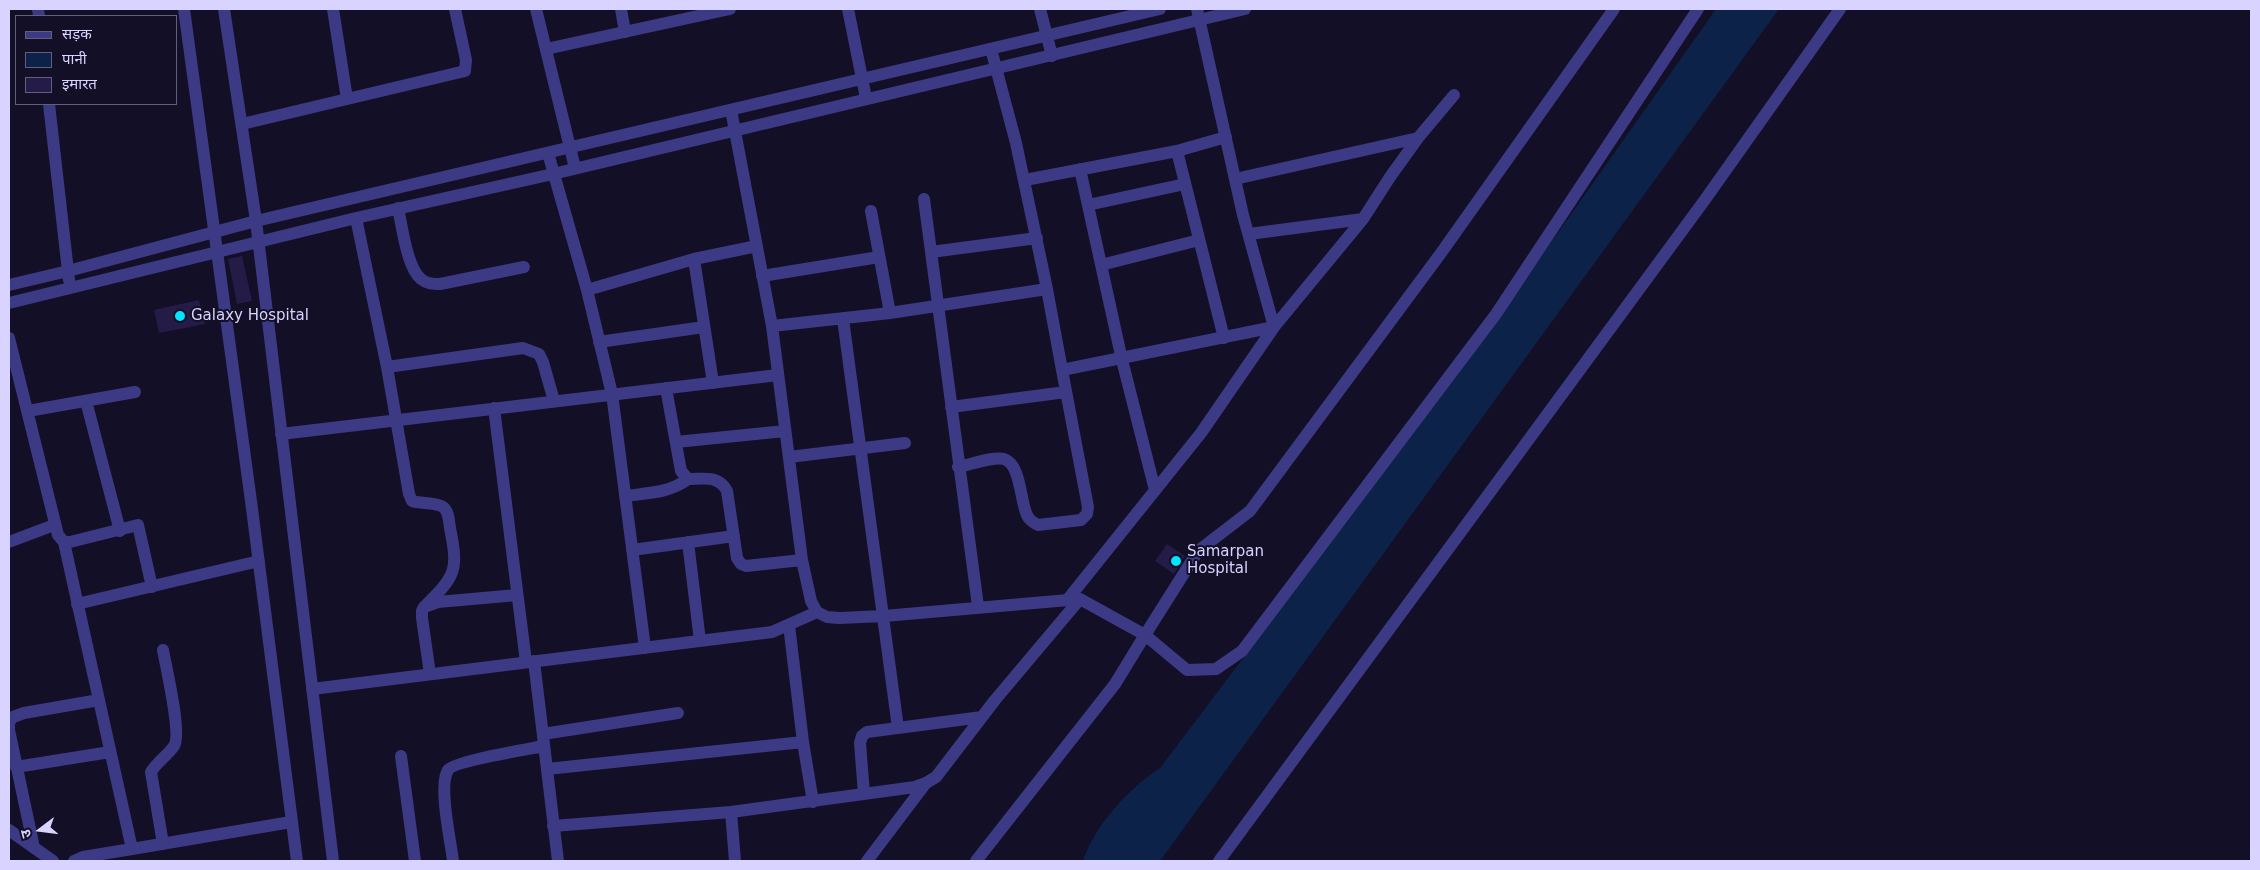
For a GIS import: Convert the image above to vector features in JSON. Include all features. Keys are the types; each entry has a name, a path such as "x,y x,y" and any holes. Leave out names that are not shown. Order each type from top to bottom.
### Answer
{"street":[{"path":"184,9 218,251 297,861"},
{"path":"224,9 256,221 333,861"},
{"path":"333,9 347,99"},
{"path":"242,124 464,71 466,60 455,9"},
{"path":"536,9 575,168"},
{"path":"620,9 626,32"},
{"path":"546,49 730,9"},
{"path":"848,9 866,98"},
{"path":"1040,9 1052,56"},
{"path":"9,285 256,221 1046,36 1143,11 1160,9"},
{"path":"9,303 258,241 554,174 996,67 1052,56 1198,14 1245,9"},
{"path":"976,861 1115,684 1128,660 1198,551 1250,511 1441,253 1614,9"},
{"path":"731,110 772,326 802,560 811,601 817,612 827,617 839,618 884,616 978,606 1074,599 1144,635 1187,670 1216,669 1242,650 1496,314 1698,9"},
{"path":"1219,861 1704,201 1840,9"},
{"path":"1198,14 1235,179 1274,327"},
{"path":"958,467 1004,459 1012,464 1016,472 1027,516 1038,525 1048,526 1081,520 1087,514 1088,507 1037,238 1025,180 991,49"},
{"path":"553,826 731,812 813,802 915,787 936,777 1074,599 1155,490 1201,433 1274,327 1363,219 1418,138 1454,95"},
{"path":"49,105 70,287"},
{"path":"1025,180 1177,151 1226,137"},
{"path":"1235,179 1418,138"},
{"path":"1177,151 1224,338"},
{"path":"548,153 587,290 612,394 645,648"},
{"path":"1080,169 1122,360 1155,490"},
{"path":"1088,205 1185,184"},
{"path":"924,199 958,467 978,606"},
{"path":"398,208 412,266 421,280 429,284 440,284 524,267"},
{"path":"871,211 890,313"},
{"path":"356,218 387,368 409,494 412,501 443,507 447,512 454,547 455,563 452,576 424,606 422,618 430,674"},
{"path":"1249,234 1363,219"},
{"path":"931,252 1037,238"},
{"path":"1101,264 1199,240"},
{"path":"587,290 694,259 757,246"},
{"path":"762,276 879,257"},
{"path":"694,259 713,383"},
{"path":"772,326 890,313 1047,288"},
{"path":"844,318 898,728"},
{"path":"599,342 704,327"},
{"path":"1062,370 1122,360 1274,327"},
{"path":"9,338 54,525 58,535 64,542 132,848"},
{"path":"387,368 523,348 539,354 544,362 554,401"},
{"path":"282,434 778,376"},
{"path":"666,388 681,471 688,479"},
{"path":"28,411 135,392"},
{"path":"951,407 1066,392"},
{"path":"86,401 120,531"},
{"path":"494,408 517,595 547,769 553,826 554,861"},
{"path":"676,442 786,431"},
{"path":"789,457 904,443"},
{"path":"625,496 664,491 679,486 688,479 712,478 720,481 727,491 738,558 741,564 746,566 802,560"},
{"path":"9,542 54,525"},
{"path":"64,542 120,531 138,525 152,586"},
{"path":"632,550 734,536"},
{"path":"688,542 700,641"},
{"path":"77,604 258,561"},
{"path":"424,606 438,602 517,595"},
{"path":"312,689 772,632 817,612"},
{"path":"789,625 803,742 813,802"},
{"path":"162,650 174,711 176,736 175,745 151,772 162,844"},
{"path":"34,848 16,767 9,721 13,716 24,713 99,700"},
{"path":"453,861 444,787 447,771 451,767 543,740 678,712"},
{"path":"864,794 860,752 862,736 867,732 982,717"},
{"path":"547,769 803,742"},
{"path":"16,767 110,752"},
{"path":"401,756 415,861"},
{"path":"867,861 926,783"},
{"path":"731,812 735,861"},
{"path":"74,861 132,848 291,822"},
{"path":"9,830 53,861"}],"water":[{"path":"1716,9 1779,9 1160,861 1083,861 1088,848 1104,821 1136,786 1160,768 1458,374"}],"building":[{"path":"242,256 252,301 237,304 228,259"},
{"path":"199,300 205,324 159,333 154,310"},
{"path":"1167,544 1185,556 1174,574 1155,561"}],"place":[{"name":"Galaxy Hospital","path":"180,316"},
{"name":"Samarpan Hospital","path":"1176,561"}]}
